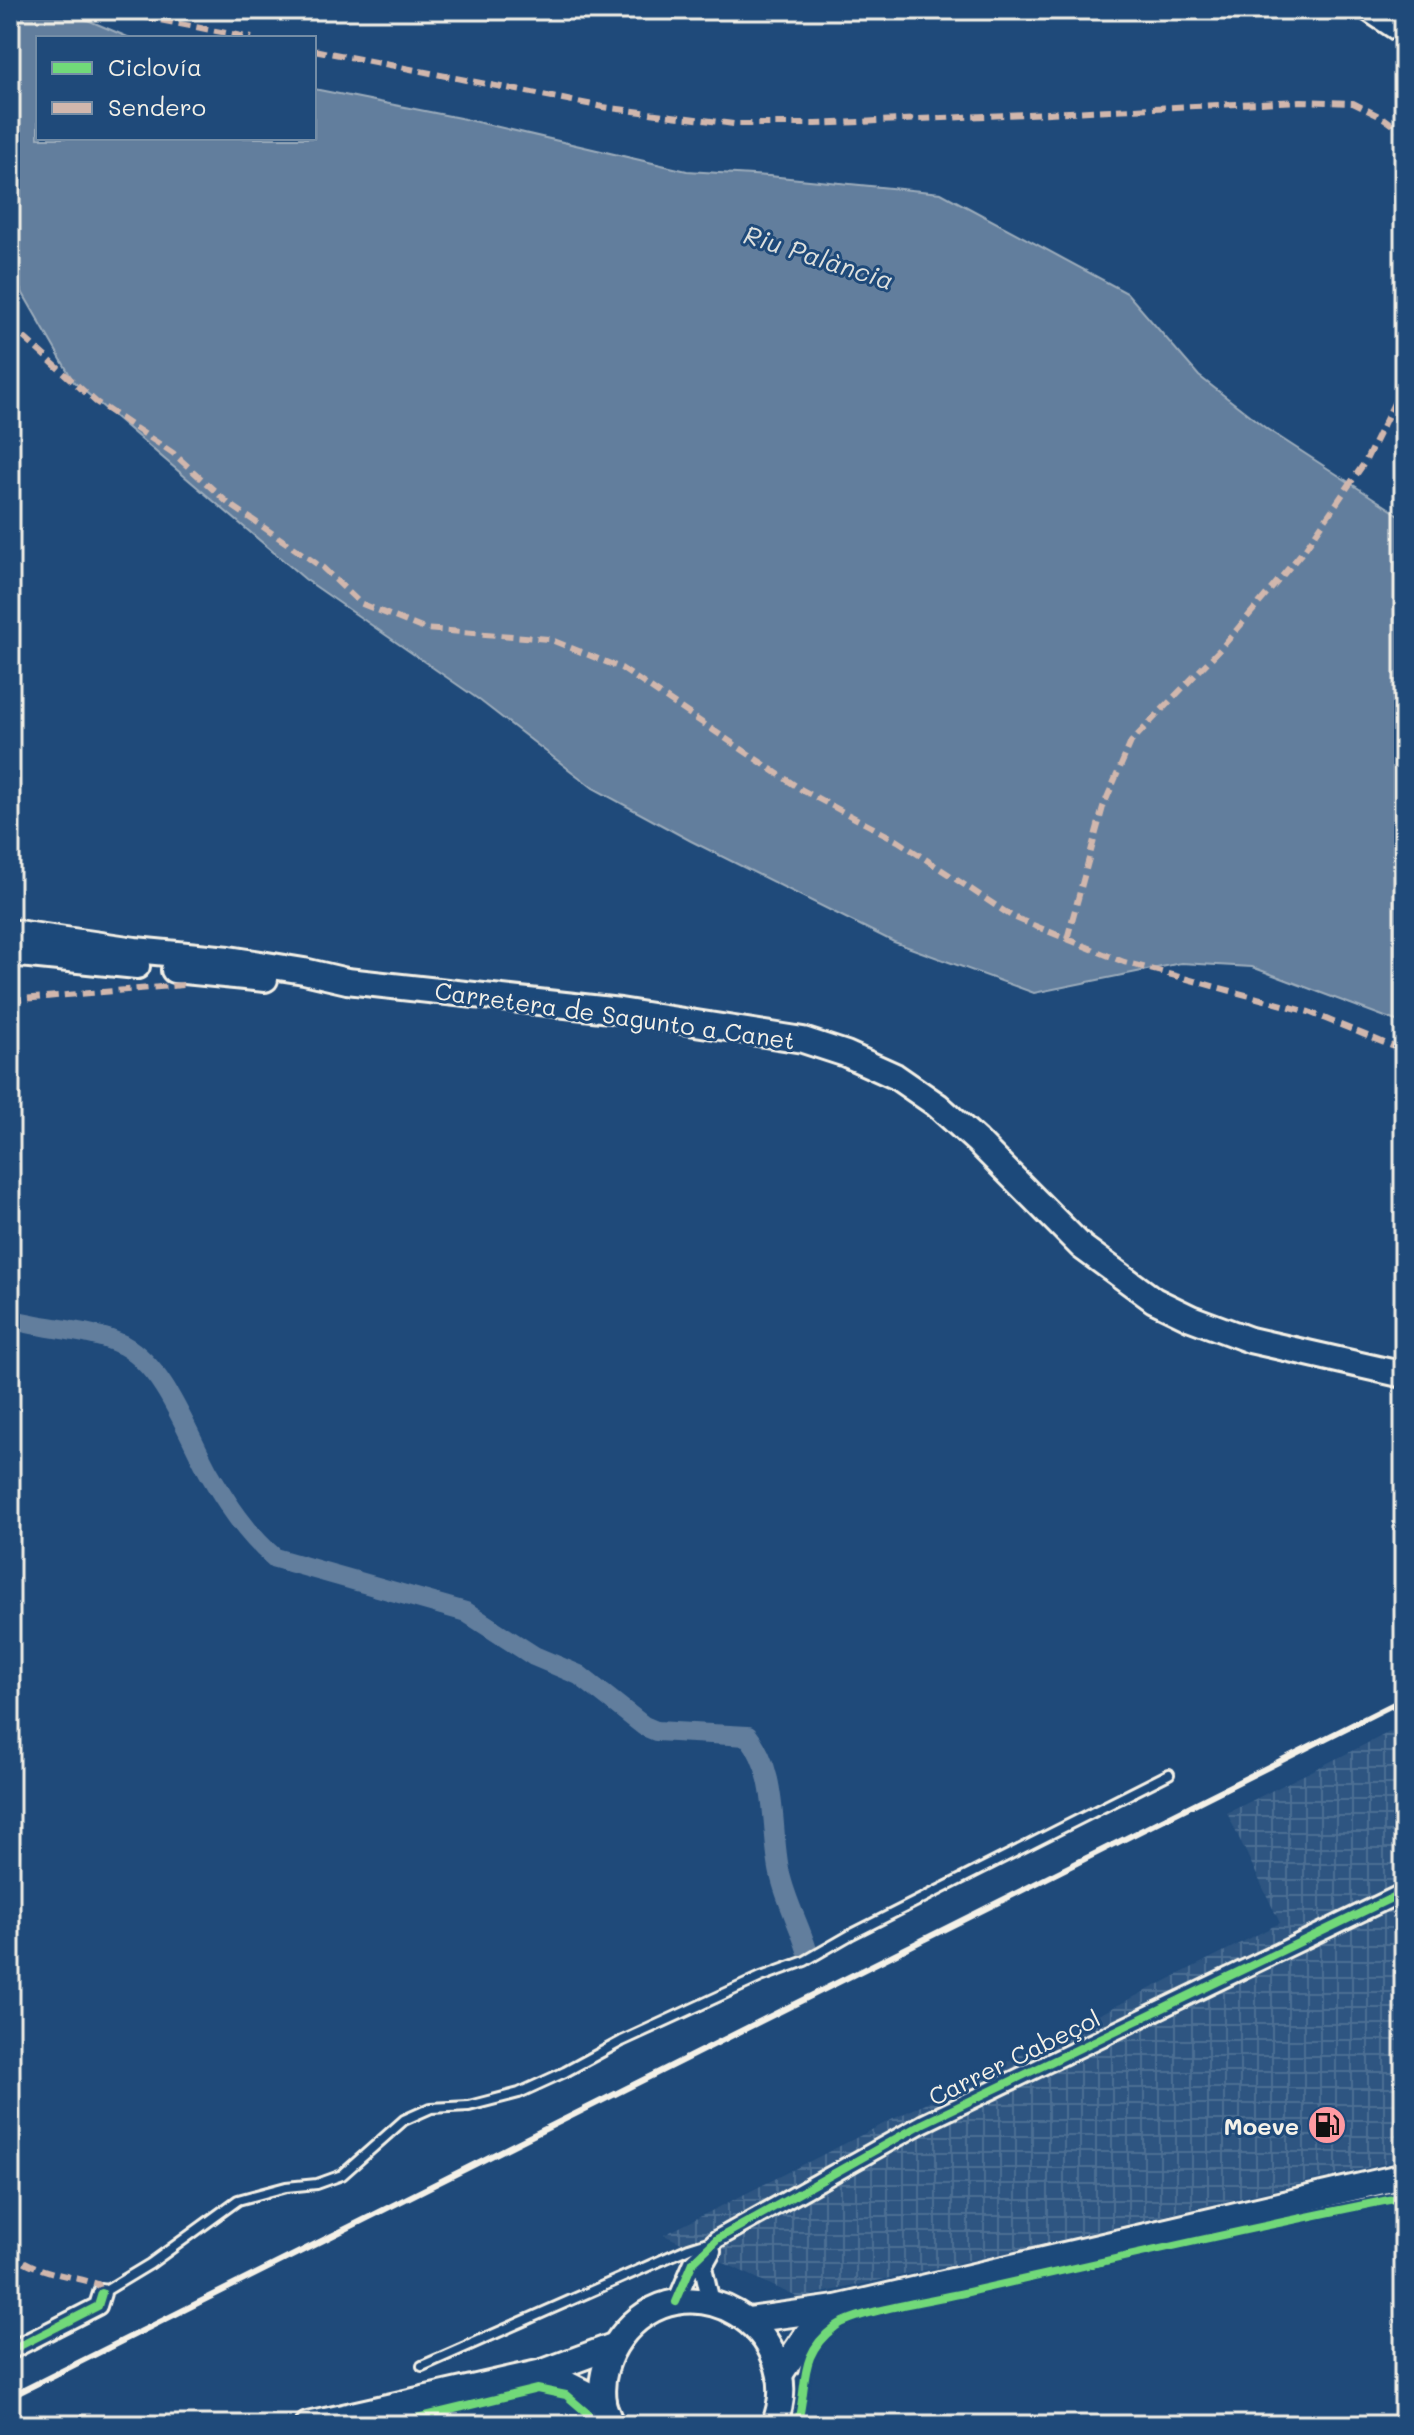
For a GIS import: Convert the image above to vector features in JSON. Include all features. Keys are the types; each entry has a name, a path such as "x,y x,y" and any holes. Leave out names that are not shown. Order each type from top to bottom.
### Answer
{"main road":[{"path":"1371,10 1404,32"},
{"path":"10,932 135,950 229,959 347,981"},
{"path":"10,941 84,943"},
{"path":"10,953 299,982 347,981"},
{"name":"Carretera de Sagunto a Canet","path":"347,981 620,1011 803,1040 846,1054 895,1076 937,1105 1082,1247 1154,1300 1250,1340 1404,1375"},
{"path":"749,2320 836,2308 1404,2176"},
{"path":"607,2414 603,2373 613,2346 640,2317 676,2302 711,2302 749,2320 769,2344 781,2373 781,2408 774,2425"},
{"path":"781,2373 807,2334 836,2308"},
{"path":"308,2425 543,2372 613,2346"},
{"path":"543,2372 607,2414"}],"street":[{"name":"Carrer Cabeçol","path":"676,2302 693,2262 717,2239 922,2124 1404,1892"},
{"path":"711,2302 703,2267 717,2239"},
{"path":"10,2351 98,2306 102,2293"}],"lane":[{"path":"102,2293 150,2264 238,2200 286,2187 317,2184 342,2175 404,2120 431,2108 469,2106 519,2093 622,2041 761,1977 805,1961 852,1934 1169,1774"},
{"path":"422,2366 689,2248 717,2239"}],"shaded area":[{"path":"1404,1725 1404,2159 799,2298 664,2235 1280,1923 1227,1813"}],"water":[{"name":"Riu Palància","path":"10,10 64,10 125,36 36,36 36,140 316,140 316,89 460,118 687,171 941,193 1127,293 1199,376 1267,429 1404,518 1404,1024 1252,967 1181,963 1034,993 894,942 691,841 593,788 478,699 305,579 74,382 10,271"}],"waterway":[{"path":"10,1319 98,1336 123,1345 138,1355 163,1384 208,1471 230,1506 246,1529 275,1558 466,1612 534,1656 579,1675 644,1726 656,1731 748,1736 765,1768 780,1874 807,1950"}],"railway":[{"path":"10,2397 1404,1699"}],"marked path":[{"path":"108,10 242,36"},
{"path":"316,50 603,107 734,124 816,124 1301,101 1353,103 1385,119 1404,133"},
{"path":"10,325 96,402 173,453 228,503 323,568 360,603 424,629 549,639 621,668 802,790 898,841 1013,917 1124,962 1309,1012 1404,1051"},
{"path":"1067,939 1103,807 1131,742 1223,646 1305,549 1365,462 1404,383"},
{"path":"10,1000 184,985"},
{"path":"10,2251 40,2269 98,2284 102,2293"}],"cycle path":[{"path":"676,2302 693,2262 717,2239 922,2124 1404,1892"},
{"path":"797,2425 806,2372 814,2349 845,2321 896,2307 1404,2197"},
{"path":"10,2351 98,2306 102,2293"},
{"path":"388,2425 537,2389 566,2395 587,2413 591,2425"}],"place":[{"name":"Moeve","path":"1327,2125"}]}
